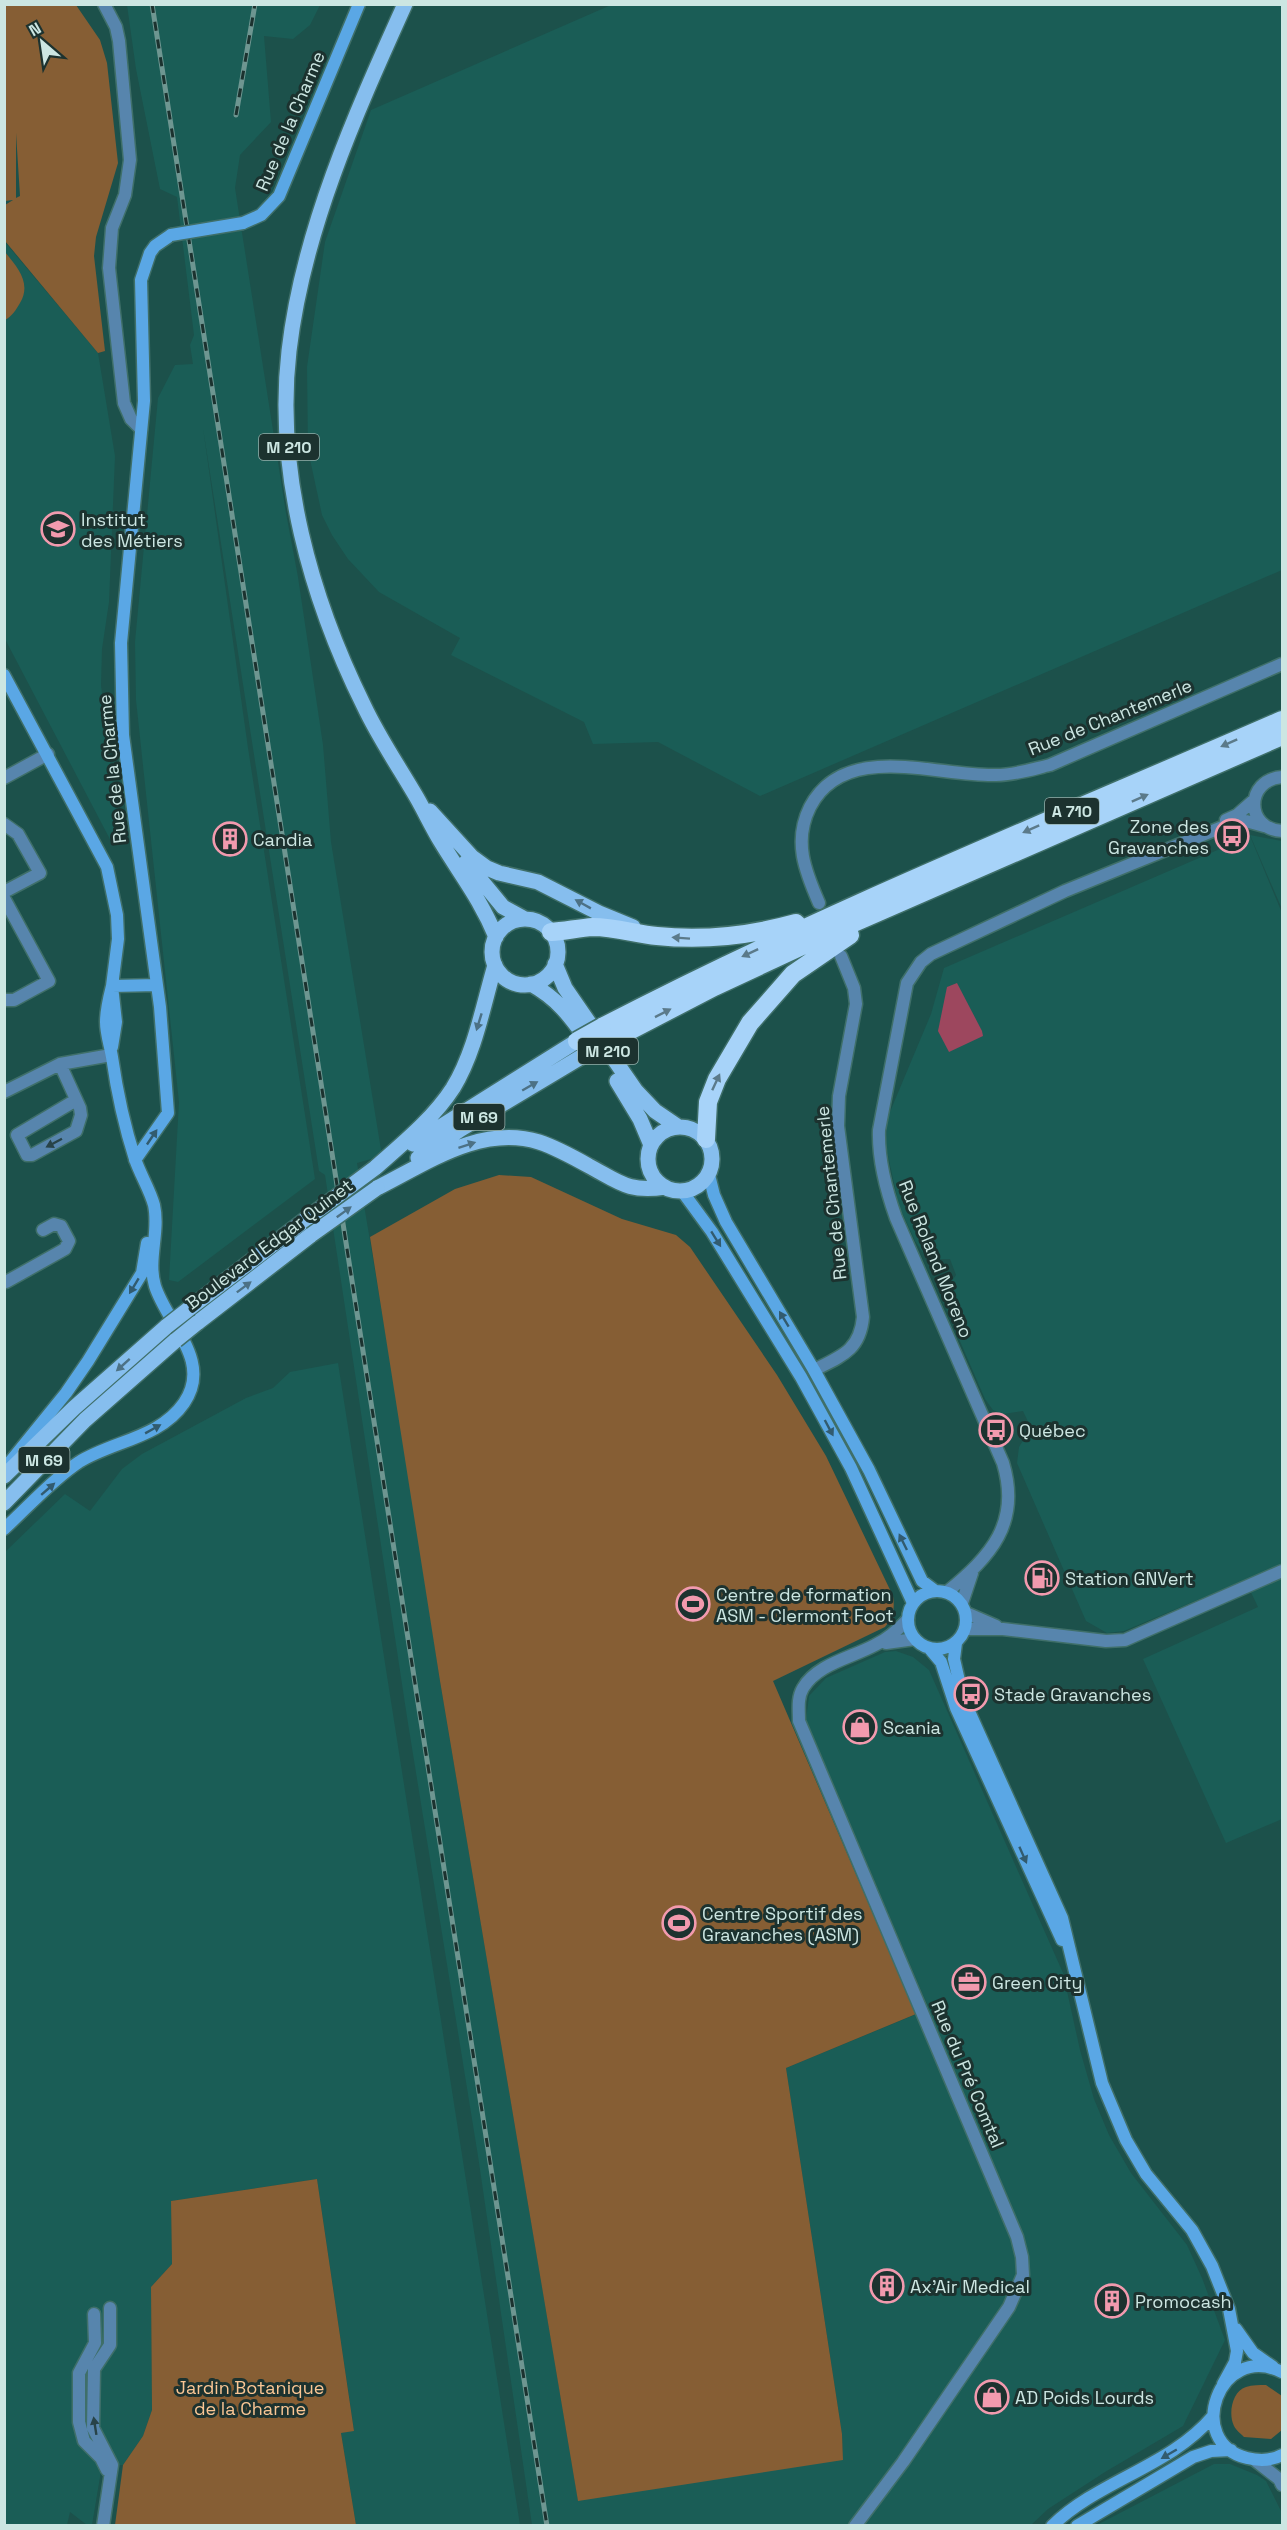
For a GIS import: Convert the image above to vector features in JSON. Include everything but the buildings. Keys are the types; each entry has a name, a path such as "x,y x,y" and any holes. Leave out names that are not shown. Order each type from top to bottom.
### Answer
{"highway":[{"name":"A 710","path":"582,1048 738,958 1282,720"},
{"name":"A 710","path":"607,1034 1282,736"},
{"path":"706,1139 708,1102 717,1079 750,1023 793,974 852,934 895,915 971,872"},
{"path":"551,932 591,927 612,928 656,936 695,939 728,938 760,932 861,903"}],"main road":[{"name":"Rue de la Charme","path":"135,1160 168,1113 157,985 123,735 121,643 144,401 141,280 150,253 171,235 243,223 261,215 279,196 359,4"},
{"name":"M 210","path":"370,82 396,4"},
{"name":"M 210","path":"405,4 370,82 333,176 304,268 289,354 286,412 288,436 302,531 321,602 341,657 364,708 441,842 478,898 496,937"},
{"path":"4,675 112,887 118,939 112,986 116,1022 111,1054 121,1115 135,1160 154,1204 152,1270 155,1285 188,1347 193,1365 190,1390 186,1400 171,1417 153,1430 78,1463 4,1528"},
{"path":"4,690 45,756"},
{"name":"M 210","path":"417,798 502,907 525,919"},
{"path":"417,798 472,857 487,868 538,882 599,913 656,936"},
{"path":"375,1168 418,1129 452,1090 460,1076 495,965 493,946 496,937 508,924 525,919 544,925 551,932 558,947 555,964 541,980 531,984 510,981 495,965"},
{"name":"M 210","path":"555,964 564,988 636,1091 655,1111 677,1126"},
{"name":"M 210","path":"531,984 550,994 564,1008 628,1096 651,1145"},
{"path":"112,986 157,985"},
{"name":"M 69","path":"375,1168 453,1117 582,1048"},
{"name":"Boulevard Edgar Quinet","path":"4,1503 85,1420 197,1323 311,1235 460,1129 582,1048"},
{"path":"709,1175 693,1189 682,1191 665,1187 657,1182 648,1164 651,1145 666,1129 677,1126 698,1131 706,1139 713,1156 709,1175 714,1195 726,1222 814,1370 869,1470 922,1581 933,1590 947,1592 964,1608 965,1629 956,1643 954,1659 963,1698 1057,1907 1076,1971 1102,2083 1126,2140 1146,2174 1192,2230 1212,2266 1232,2322 1238,2351 1235,2362 1217,2394 1213,2416 1219,2435 1231,2450 1242,2457 1256,2461 1282,2455"},
{"path":"377,1188 467,1144 511,1138 557,1148 629,1188 645,1190 665,1187"},
{"name":"Boulevard Edgar Quinet","path":"4,1476 74,1408 166,1326 375,1168"},
{"path":"4,1470 66,1394 142,1273 149,1233 146,1188"},
{"path":"682,1191 712,1232 801,1377 851,1468 913,1603"},
{"path":"933,1590 913,1603 908,1626 915,1639 930,1649 941,1662 956,1708 1076,1971"},
{"path":"930,1649 939,1650 956,1643"},
{"path":"1232,2322 1253,2353 1279,2370"},
{"path":"1224,2384 1234,2374 1247,2368 1261,2366 1279,2370"},
{"path":"1052,2526 1080,2504 1188,2442 1213,2416"},
{"path":"1077,2526 1193,2457 1210,2451 1231,2450"}],"street":[{"path":"104,4 117,27 130,160 125,195 112,228 109,268 124,402 131,418 141,429"},
{"name":"Rue de Chantemerle","path":"819,903 803,864 800,843 802,826 815,798 839,776 868,766 911,768 965,775 999,775 1050,765 1282,664"},
{"path":"4,778 45,756"},
{"path":"1197,836 1237,815 1254,800 1261,786 1267,781 1282,777"},
{"path":"1254,800 1256,814 1264,826"},
{"path":"1197,836 1240,821 1282,831"},
{"path":"4,824 18,834 40,873 4,892"},
{"name":"Rue Roland Moreno","path":"973,1571 1003,1528 1009,1510 1008,1480 993,1439 896,1218 886,1189 880,1155 881,1115 907,983 921,962 943,947 1065,891 1197,836"},
{"path":"4,898 49,981 14,1000 4,1000"},
{"name":"Rue de Chantemerle","path":"814,1370 838,1358 854,1346 861,1333 863,1317 838,1126 839,1096 856,1004 854,988 841,956"},
{"path":"4,1092 60,1064 111,1054"},
{"path":"60,1064 76,1100 81,1115 76,1131 32,1155 27,1155 17,1134 76,1100"},
{"path":"5,1281 65,1250 69,1241 61,1226 54,1224 43,1230"},
{"path":"947,1592 973,1571"},
{"path":"973,1571 964,1608 1003,1629"},
{"path":"965,1629 1003,1629 1106,1641 1125,1640 1282,1571"},
{"name":"Rue du Pré Comtal","path":"855,2526 903,2462 976,2356 1018,2291 1023,2276 1022,2257 1017,2237 799,1721 798,1702 801,1690 809,1680 828,1667 876,1645 897,1632 908,1619"},
{"name":"Rue du Pré Comtal","path":"876,1645 915,1639"},
{"path":"103,2526 112,2465 93,2427 94,2369 110,2345 110,2308"},
{"path":"94,2314 95,2343 79,2373 79,2422 84,2441 101,2458 110,2480"},
{"path":"1256,2461 1279,2479 1282,2485"}],"shaded area":[{"path":"127,5 320,5 310,25 293,39 264,36 271,122 240,155 235,188 298,577 323,745 331,842 382,1156 357,1163 406,1456 440,1681 578,2500 843,2459 842,2434 786,2068 929,2009 806,1720 809,1696 826,1678 885,1652 896,1651 913,1657 929,1670 1063,1973 1080,2050 1094,2099 1109,2135 1131,2173 1187,2245 1225,2340 1183,2426 1048,2509 1031,2525 532,2525 478,2156 407,1717 325,1175 319,1171 203,428 248,748 315,1179 178,1282 169,1280 179,1102 136,700 135,642 158,398 175,365 193,364 190,345 194,335 177,197 160,189 136,69"},
{"path":"611,5 1282,5 1282,570 760,796 658,742 593,744 584,722 451,655 460,638 379,592 348,559 322,515 308,450 307,367 325,242 371,110"},
{"name":"Institut des Métiers","path":"4,241 98,353 115,456 109,602 102,649 101,685 120,844 113,845 5,639"},
{"path":"1250,835 1282,841 1282,909"},
{"path":"1250,836 1282,913 1282,1819 1226,1843 1143,1659 1258,1607 1245,1580 1124,1631 1107,1633 1086,1621 1017,1463 1019,1447 1031,1428 1023,1411 1003,1414 993,1410 985,1399 943,1302 943,1294 956,1275 950,1259 936,1259 924,1254 915,1241 899,1206 886,1147 887,1119 931,1014 944,968"},
{"path":"957,983 983,1036 949,1052 938,1031 947,987"},
{"path":"338,1363 520,2525 356,2525 341,2433 354,2430 317,2179 171,2201 172,2264 151,2287 152,2410 143,2436 123,2465 102,2465 92,2525 87,2525 70,2512 67,2525 5,2526 5,1552 65,1494 90,1511 122,1469 142,1454 246,1398 273,1388 290,1372"},
{"path":"1214,2464 1230,2464 1266,2481 1282,2513 1282,2525 1097,2525"}],"green space":[{"path":"5,4 76,5 100,40 107,63 118,163 96,237 94,256 105,351 98,353 5,241 5,205 13,200 5,201","holes":["16,133 20,196 16,198"]},
{"path":"5,252 22,276 24,289 18,306 5,320"},
{"name":"Centre Sportif des Gravanches (ASM)","path":"499,1175 531,1177 622,1219 676,1235 690,1247 777,1375 826,1456 893,1596 893,1613 885,1627 773,1681 916,2014 786,2068 842,2434 843,2460 578,2501 440,1681 370,1237 455,1189"},
{"name":"Jardin Botanique de la Charme","path":"317,2179 354,2431 341,2433 356,2525 115,2525 123,2465 143,2436 152,2410 151,2287 172,2264 171,2201"},
{"path":"1253,2385 1266,2385 1282,2396 1282,2430 1271,2439 1244,2437 1232,2421 1231,2409 1234,2398 1241,2389"}],"railway":[{"path":"152,4 547,2526"},
{"path":"236,115 255,4"}],"place":[{"name":"Institut des Métiers","path":"58,529"},
{"name":"Zone des Gravanches","path":"1232,836"},
{"name":"Candia","path":"230,839"},
{"name":"Québec","path":"996,1430"},
{"name":"Station GNVert","path":"1042,1578"},
{"name":"Centre de formation ASM - Clermont Foot","path":"693,1604"},
{"name":"Stade Gravanches","path":"971,1694"},
{"name":"Scania","path":"860,1727"},
{"name":"Centre Sportif des Gravanches (ASM)","path":"679,1923"},
{"name":"Green City","path":"969,1982"},
{"name":"Ax'Air Medical","path":"887,2286"},
{"name":"Promocash","path":"1112,2301"},
{"name":"AD Poids Lourds","path":"992,2397"}]}
